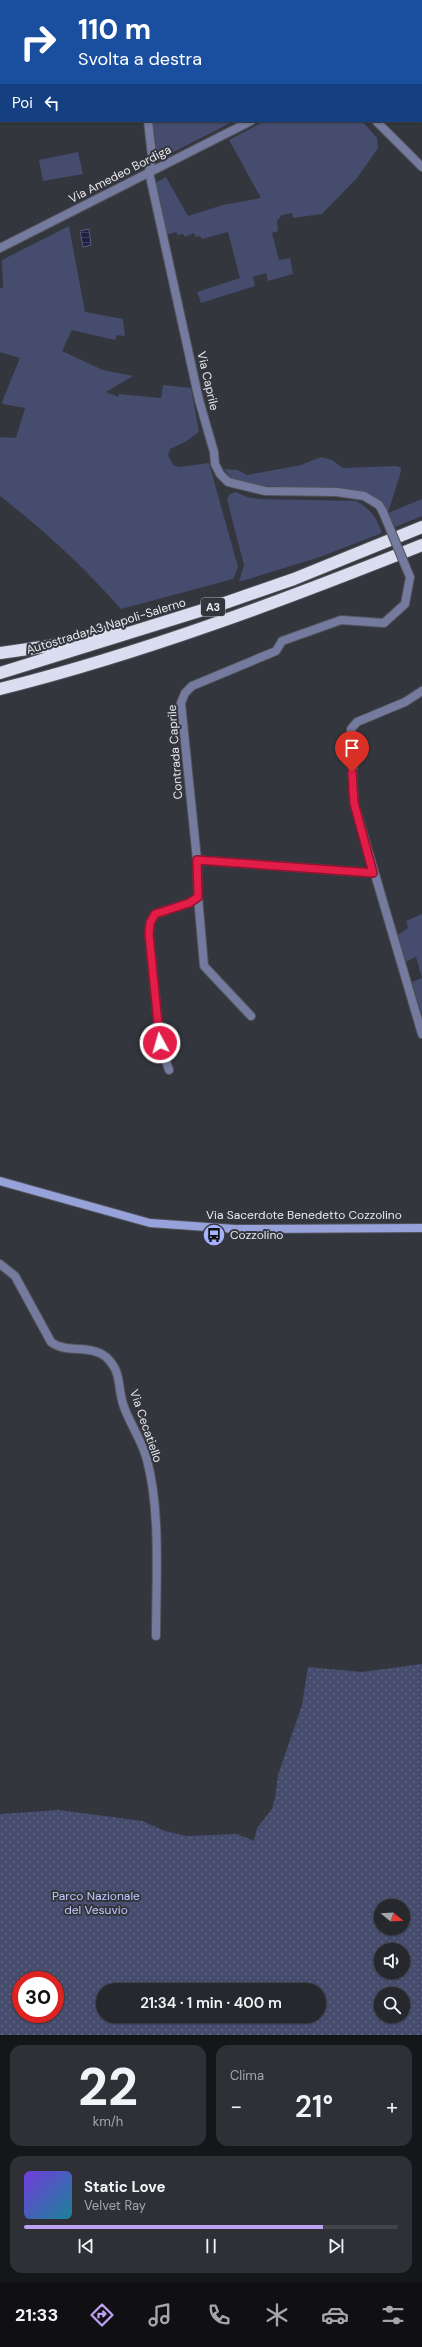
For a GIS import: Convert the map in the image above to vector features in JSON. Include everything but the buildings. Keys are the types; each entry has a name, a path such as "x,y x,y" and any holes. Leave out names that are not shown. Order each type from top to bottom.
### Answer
{"highway":[{"name":"Autostrada A3 Napoli-Salerno","path":"0,672 222,604 294,579 422,527"},
{"name":"A3","path":"0,689 196,630 347,575 422,545"},
{"path":"0,653 49,646 175,612 222,604"}],"main road":[{"name":"Via Sacerdote Benedetto Cozzolino","path":"0,1181 150,1223 235,1229 422,1228"}],"street":[{"name":"Via Caprile","path":"148,122 152,156 149,172 199,400 214,452 215,464 220,474 228,482 265,491 337,492 364,496 379,505 410,576"},
{"name":"Via Amedeo Bordiga","path":"0,248 249,122"},
{"path":"377,122 422,167"},
{"name":"Contrada Caprile","path":"251,1016 204,966 198,897 197,860 181,703 185,693 192,686 276,651 282,641 341,620 384,623 405,604 410,576"},
{"path":"422,691 404,702 357,722 351,729 354,803 373,873 422,1034"},
{"path":"197,860 373,873"},
{"path":"169,1070 160,1043 149,934 150,923 155,914 189,903 198,897"},
{"name":"Via Cecatiello","path":"0,1264 15,1276 51,1342 57,1346 93,1351 104,1356 116,1368 123,1405 147,1459 154,1501 156,1636"}],"green space":[{"path":"151,122 232,122 156,161"},
{"path":"263,122 363,122 377,138 378,148 357,178 322,214 293,218 292,213 282,215 277,221 278,231 272,233 279,260 290,258 293,274 268,281 266,273 253,277 255,286 201,303 197,292 240,278 228,232 202,239 200,236 196,237 194,233 184,237 184,234 178,235 176,232 166,235 153,184 166,177 188,216 223,205 261,198 229,140"},
{"path":"78,152 83,174 43,181 39,160"},
{"path":"69,226 85,312 123,319 125,336 117,335 115,340 72,330 62,351 103,370 133,376 106,392 118,397 119,394 161,398 163,385 191,388 199,432 185,442 170,449 168,455 173,465 179,467 209,463 238,567 233,579 121,609 93,578 32,522 0,496 0,437 16,438 25,408 3,404 2,402 20,358 0,352 0,288 3,288 2,260"},
{"path":"321,457 332,460 343,468 397,466 401,468 388,513 422,499 422,516 395,527 382,507 370,498 356,491 348,489 243,485 231,478 224,469 237,470 247,475 301,465"},
{"path":"236,492 247,497 260,499 356,501 366,507 372,514 378,522 382,533 320,557 239,582 244,565 227,499 230,494"},
{"path":"422,914 422,978 416,957 405,962 396,936 408,928 406,921"},
{"path":"422,978 422,1015 412,982"},
{"name":"Parco Nazionale del Vesuvio","path":"422,1664 422,2035 0,2035 0,1814 59,1810 142,1821 165,1831 186,1836 237,1834 254,1841 257,1828 272,1809 278,1775 302,1705 308,1667 362,1672"}],"shaded area":[{"path":"89,229 91,245 83,247 80,231"}],"place":[{"name":"Cozzolino","path":"214,1235"}],"route":[{"path":"160,1043 149,934 150,923 155,914 189,903 198,897 197,860 373,873 354,803 352,772"}]}
